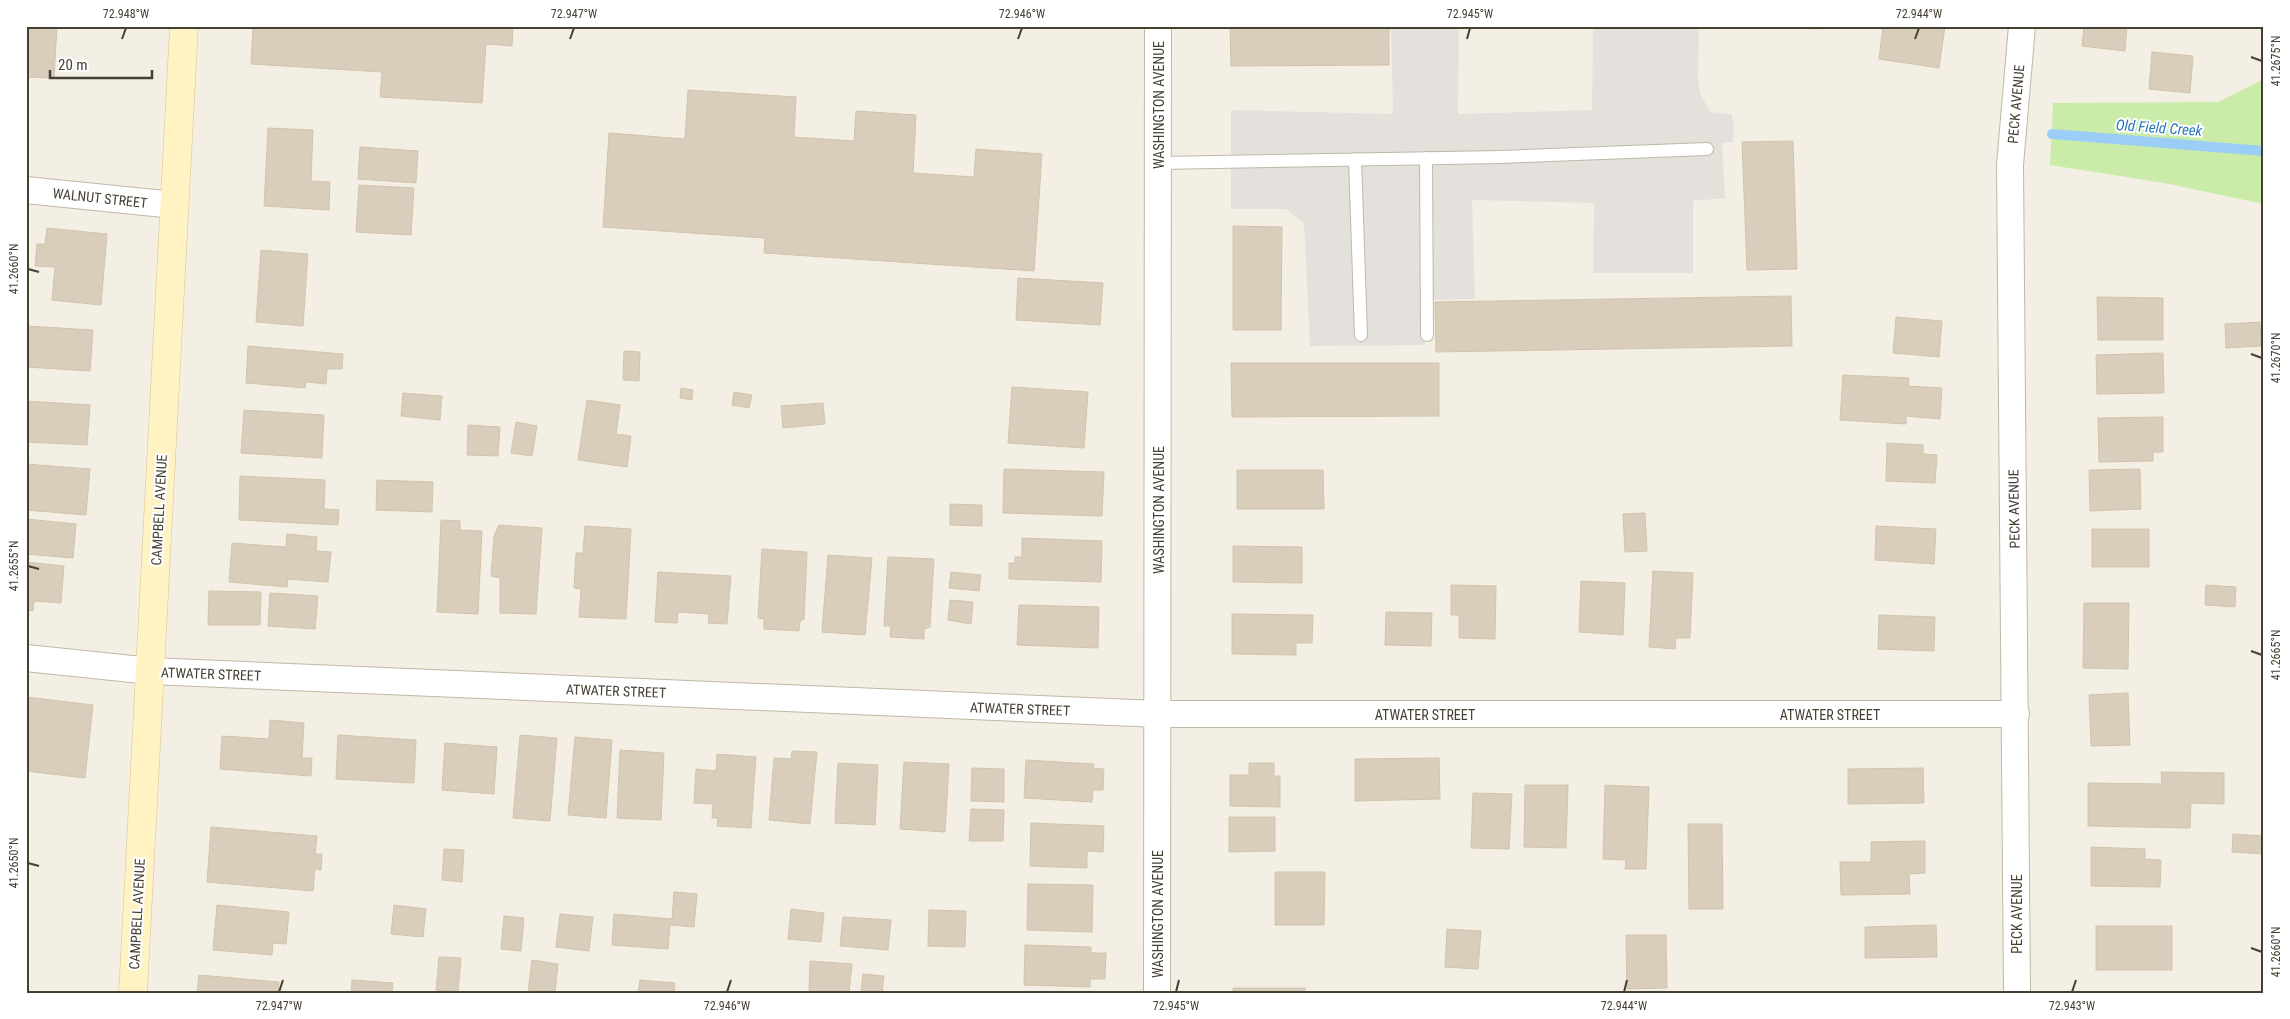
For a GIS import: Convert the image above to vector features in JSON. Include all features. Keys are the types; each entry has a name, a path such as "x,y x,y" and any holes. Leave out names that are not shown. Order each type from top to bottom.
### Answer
{"main road":[{"name":"CAMPBELL AVENUE","path":"133,993 184,26"}],"street":[{"name":"WASHINGTON AVENUE","path":"1157,993 1159,714 1158,26"},
{"name":"PECK AVENUE","path":"2017,993 2010,165 2022,26"},
{"name":"WALNUT STREET","path":"26,190 174,205"},
{"name":"ATWATER STREET","path":"26,658 151,671 1159,714 2016,714"}],"lane":[{"path":"1159,162 1426,158 1707,149"},
{"path":"1426,158 1427,335"},
{"path":"1355,159 1361,335"}],"green space":[{"path":"2264,79 2264,204 2164,183 2050,165 2053,103 2218,102"}],"shaded area":[{"path":"1391,26 1459,26 1458,114 1592,110 1593,26 1699,26 1698,80 1701,96 1711,112 1731,114 1734,123 1733,142 1722,143 1725,198 1693,201 1693,273 1593,273 1594,203 1472,200 1475,299 1424,300 1425,345 1310,346 1304,223 1286,209 1231,209 1231,110 1393,114"}],"building":[{"path":"26,26 57,26 54,78 26,77"},
{"path":"253,26 513,26 512,46 486,44 482,103 380,97 382,72 251,64"},
{"path":"1230,26 1389,26 1389,65 1231,66"},
{"path":"1785,26 1817,26 1817,29"},
{"path":"1883,26 1945,26 1939,68 1879,59"},
{"path":"2084,26 2127,26 2125,51 2082,46"},
{"path":"2152,52 2193,56 2190,93 2149,89"},
{"path":"688,90 796,97 794,137 854,141 856,111 916,115 913,173 974,177 976,149 1042,154 1034,271 764,253 765,238 603,227 609,133 685,139"},
{"path":"268,128 313,130 311,181 330,182 329,210 264,206"},
{"path":"1793,141 1797,269 1747,270 1742,142"},
{"path":"360,147 418,151 416,183 358,179"},
{"path":"359,185 414,188 411,235 356,232"},
{"path":"1233,226 1282,227 1281,330 1233,330"},
{"path":"47,228 107,234 101,305 52,300 55,267 35,266 37,244 45,244"},
{"path":"261,250 308,254 303,326 256,322"},
{"path":"1018,278 1103,283 1100,325 1016,320"},
{"path":"1791,296 1792,346 1436,352 1435,302"},
{"path":"2097,297 2163,298 2163,340 2098,340"},
{"path":"1896,317 1942,321 1939,357 1893,353"},
{"path":"2260,322 2261,346 2226,348 2225,324"},
{"path":"26,326 93,330 90,371 26,367"},
{"path":"248,346 343,354 342,369 327,369 326,384 306,382 305,388 246,383"},
{"path":"624,351 640,352 639,381 623,380"},
{"path":"2163,353 2164,393 2097,394 2096,355"},
{"path":"1231,363 1439,363 1439,416 1232,417"},
{"path":"1843,375 1909,378 1908,386 1942,388 1940,419 1906,416 1906,424 1840,420"},
{"path":"1012,387 1088,392 1084,448 1008,443"},
{"path":"681,388 693,390 692,400 680,398"},
{"path":"734,392 752,395 749,408 732,405"},
{"path":"403,393 442,396 440,420 401,416"},
{"path":"587,400 620,405 616,434 631,436 627,467 578,460"},
{"path":"26,401 90,405 87,445 26,442"},
{"path":"823,403 825,424 783,428 781,406"},
{"path":"244,410 324,415 322,458 241,453"},
{"path":"2163,417 2163,452 2153,452 2153,461 2099,462 2098,418"},
{"path":"516,422 537,426 532,456 511,453"},
{"path":"468,425 500,427 498,456 467,455"},
{"path":"1887,443 1923,445 1923,454 1937,455 1935,483 1886,481"},
{"path":"26,464 90,469 86,515 26,510"},
{"path":"1004,469 1104,472 1102,516 1003,513"},
{"path":"2140,469 2141,509 2090,511 2089,470"},
{"path":"1237,470 1323,470 1324,509 1237,509"},
{"path":"240,476 325,480 324,509 339,510 338,525 239,520"},
{"path":"377,480 433,482 432,512 376,510"},
{"path":"950,504 982,505 982,526 950,525"},
{"path":"1645,513 1647,551 1625,552 1623,514"},
{"path":"26,519 76,524 73,558 26,554"},
{"path":"441,520 460,521 460,530 482,531 478,614 437,612"},
{"path":"499,525 542,528 536,614 500,613 500,578 491,576 494,536"},
{"path":"585,526 631,529 626,619 579,617 581,589 574,588 576,553 583,553"},
{"path":"1876,526 1936,529 1934,564 1875,560"},
{"path":"2092,529 2149,529 2149,567 2092,567"},
{"path":"287,534 317,537 316,551 331,552 328,582 288,579 287,587 229,582 232,543 286,547"},
{"path":"1022,538 1102,541 1101,582 1009,579 1009,563 1015,563 1015,557 1022,557"},
{"path":"1233,546 1302,547 1302,583 1233,582"},
{"path":"762,549 807,552 804,619 800,621 799,631 764,629 764,619 758,618"},
{"path":"828,555 872,558 865,635 822,632"},
{"path":"888,557 934,559 930,627 924,629 924,639 890,637 891,626 884,626"},
{"path":"26,562 64,566 61,603 34,601 33,611 26,610"},
{"path":"1653,571 1693,573 1690,638 1676,638 1675,649 1649,647"},
{"path":"658,572 731,576 727,624 708,623 709,614 678,612 677,623 655,622"},
{"path":"951,572 981,575 979,591 949,588"},
{"path":"1581,581 1625,583 1623,635 1579,632"},
{"path":"1451,585 1496,586 1495,639 1459,638 1459,615 1451,615"},
{"path":"2206,585 2236,587 2235,607 2205,605"},
{"path":"209,591 261,592 260,625 208,625"},
{"path":"270,593 318,596 315,629 268,626"},
{"path":"950,600 973,602 971,624 948,620"},
{"path":"2084,603 2129,603 2128,669 2083,668"},
{"path":"1019,605 1099,607 1098,648 1017,645"},
{"path":"1386,612 1432,613 1431,646 1385,645"},
{"path":"1232,614 1313,615 1312,643 1296,643 1296,655 1232,654"},
{"path":"1879,615 1935,617 1934,651 1878,649"},
{"path":"2128,693 2130,745 2091,746 2089,695"},
{"path":"26,697 93,705 85,778 26,771"},
{"path":"270,720 304,723 302,758 312,758 311,776 220,769 222,736 269,739"},
{"path":"338,735 416,740 414,783 336,779"},
{"path":"520,735 557,738 550,821 513,818"},
{"path":"575,737 612,740 606,818 568,815"},
{"path":"445,743 497,747 494,794 442,790"},
{"path":"620,750 664,753 661,820 617,818"},
{"path":"792,751 817,752 810,824 769,820 774,758 791,759"},
{"path":"717,754 756,757 751,828 717,826 718,818 712,818 713,804 694,803 696,769 716,771"},
{"path":"1439,758 1440,799 1355,801 1355,759"},
{"path":"1026,760 1094,764 1093,768 1104,769 1103,790 1093,790 1092,802 1024,798"},
{"path":"904,762 949,764 945,832 900,829"},
{"path":"838,763 878,765 875,825 835,823"},
{"path":"1249,763 1274,763 1274,776 1280,776 1280,807 1230,806 1230,775 1249,775"},
{"path":"972,768 1004,769 1004,802 971,801"},
{"path":"1923,768 1924,803 1848,804 1848,769"},
{"path":"2161,772 2224,773 2224,804 2191,803 2190,828 2088,826 2088,783 2162,784"},
{"path":"1525,785 1568,785 1566,848 1524,847"},
{"path":"1605,785 1649,787 1646,869 1625,869 1626,860 1603,859"},
{"path":"1473,793 1512,794 1509,849 1471,848"},
{"path":"971,809 1004,810 1003,841 969,841"},
{"path":"1229,817 1275,817 1275,851 1229,852"},
{"path":"1031,823 1104,826 1103,852 1087,851 1087,868 1030,866"},
{"path":"1688,824 1722,824 1723,909 1689,909"},
{"path":"211,827 317,836 315,854 322,854 321,870 315,869 313,891 207,882"},
{"path":"2233,834 2264,836 2264,854 2232,852"},
{"path":"1925,841 1925,873 1909,874 1910,894 1841,895 1840,862 1871,862 1871,842"},
{"path":"2091,847 2145,849 2145,859 2161,860 2160,887 2091,886"},
{"path":"444,849 464,850 462,882 442,880"},
{"path":"1275,872 1325,872 1324,925 1275,925"},
{"path":"1028,884 1093,885 1092,932 1027,930"},
{"path":"674,892 697,894 694,927 670,925 668,949 612,945 614,914 672,919"},
{"path":"217,905 289,912 286,944 273,943 272,955 213,950"},
{"path":"394,905 426,909 423,937 391,934"},
{"path":"791,909 824,913 821,942 788,939"},
{"path":"929,910 966,911 965,947 928,946"},
{"path":"560,914 593,917 589,951 556,947"},
{"path":"504,916 524,918 521,951 501,949"},
{"path":"843,917 891,920 888,950 840,946"},
{"path":"1936,925 1937,957 1865,958 1865,927"},
{"path":"2096,926 2172,926 2172,970 2096,970"},
{"path":"1447,929 1481,931 1478,969 1445,967"},
{"path":"1626,935 1666,935 1667,988 1627,989"},
{"path":"1025,945 1091,947 1091,953 1106,953 1105,979 1090,979 1090,987 1024,985"},
{"path":"439,957 461,958 458,992 436,990"},
{"path":"532,960 558,964 555,993 528,993"},
{"path":"810,961 852,964 849,993 811,992 809,990"},
{"path":"863,974 884,976 882,993 861,992"},
{"path":"199,975 279,982 278,993 197,993"},
{"path":"352,980 393,983 392,993 351,993"},
{"path":"640,980 675,983 674,993 638,993"},
{"path":"1233,988 1305,988 1305,993 1233,993"}],"waterway":[{"name":"Old Field Creek","path":"2052,134 2264,151"}]}
